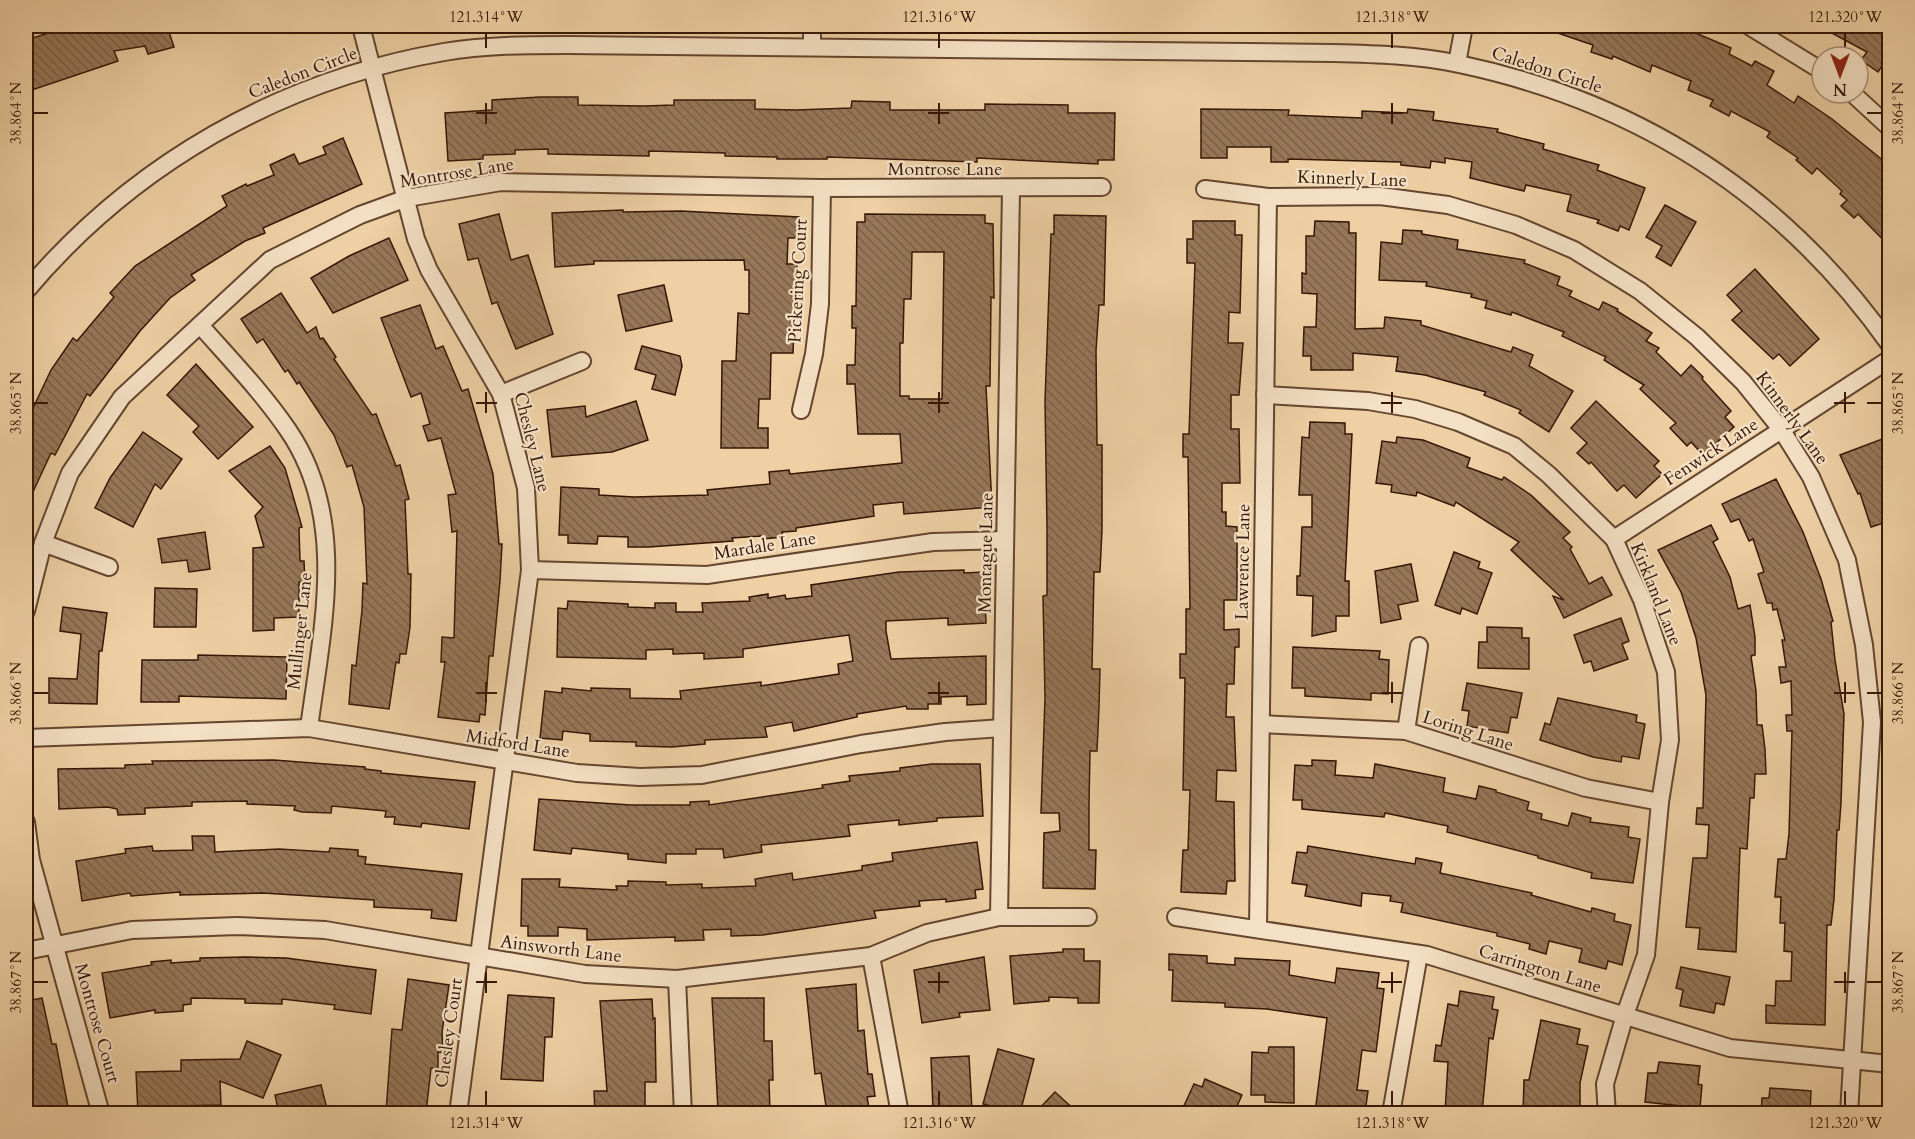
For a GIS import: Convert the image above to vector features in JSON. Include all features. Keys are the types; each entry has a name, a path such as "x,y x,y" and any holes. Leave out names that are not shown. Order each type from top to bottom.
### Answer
{"street":[{"name":"Chesley Lane","path":"361,26 416,239 429,270 501,394 526,488 530,570 479,958"},
{"path":"812,26 812,47"},
{"path":"1457,63 1464,26"},
{"path":"1749,26 1810,64"},
{"name":"Caledon Circle","path":"26,291 73,238 105,208 176,155 264,108 372,68 445,52 518,45 1332,53 1386,55 1457,63 1521,80 1603,108 1647,129 1751,197 1792,231 1858,300 1890,345"},
{"path":"1865,105 1890,128"},
{"name":"Montrose Lane","path":"26,611 43,543 70,473 122,397 270,260 360,215 407,198 501,182 822,188 1102,188"},
{"name":"Pickering Court","path":"801,410 814,354 820,304 822,188"},
{"name":"Montague Lane","path":"999,917 1011,189"},
{"name":"Kinnerly Lane","path":"1205,189 1268,197 1380,196 1448,205 1516,225 1574,250 1640,291 1697,337 1743,382 1781,429 1811,477 1846,560 1864,645 1872,722 1849,1113"},
{"name":"Lawrence Lane","path":"1258,928 1268,197"},
{"name":"Mullinger Lane","path":"200,325 252,383 289,432 313,478 326,532 326,598 309,728"},
{"name":"Fenwick Lane","path":"1614,539 1890,359"},
{"path":"501,394 582,361"},
{"name":"Kirkland Lane","path":"1265,395 1368,401 1415,409 1514,446 1549,475 1614,539 1642,600 1666,672 1670,740 1660,802 1646,955 1625,1015 1605,1084 1607,1113"},
{"name":"Mardale Lane","path":"530,570 707,575 933,542 1005,540"},
{"path":"43,543 109,567"},
{"path":"1406,731 1419,646"},
{"name":"Loring Lane","path":"1261,724 1406,731 1586,788 1660,802"},
{"name":"Midford Lane","path":"26,738 309,728 577,773 640,777 702,775 861,744 945,732 1002,728"},
{"path":"26,822 31,860 54,944"},
{"name":"Ainsworth Lane","path":"26,951 132,930 237,926 325,930 479,958 585,974 677,979 871,956 927,933 999,917 1088,917"},
{"name":"Carrington Lane","path":"1176,917 1419,954 1730,1048 1851,1058 1890,1064"},
{"name":"Montrose Court","path":"54,944 101,1113"},
{"path":"1391,1113 1419,954"},
{"path":"871,956 900,1113"},
{"name":"Chesley Court","path":"458,1113 479,958"},
{"path":"677,979 683,1113"}],"building":[{"path":"71,26 167,26 174,47 148,54 145,46 114,51 118,61 26,92 26,40"},
{"path":"1544,26 1679,26 1731,48 1729,54 1752,66 1755,61 1774,71 1767,85 1794,103 1798,96 1832,119 1890,166 1890,247 1858,214 1854,218 1841,206 1847,200 1840,194 1842,191 1817,168 1812,174 1796,160 1798,158 1767,137 1770,132 1731,111 1729,116 1710,106 1713,100 1688,90 1691,81 1652,65 1650,72 1613,56 1612,59 1591,52 1593,45 1543,28"},
{"path":"1819,26 1890,26 1890,54 1878,72 1870,66 1870,45 1854,45"},
{"path":"578,97 578,105 644,106 674,105 674,100 755,100 755,109 796,110 851,108 852,101 890,102 890,110 985,110 985,104 1068,105 1068,113 1115,113 1114,160 1098,160 1098,164 977,158 977,162 827,157 827,159 777,159 777,157 725,156 725,153 649,151 649,156 548,154 548,149 515,150 515,154 483,155 483,159 448,161 445,113 492,110 492,100"},
{"path":"1201,109 1289,110 1288,115 1362,118 1362,111 1407,113 1408,109 1434,112 1433,120 1498,129 1497,132 1544,144 1543,149 1599,165 1597,170 1645,188 1629,230 1620,226 1618,231 1597,223 1599,220 1567,211 1571,195 1526,185 1524,191 1470,178 1472,162 1445,158 1445,163 1431,161 1430,168 1401,165 1401,162 1288,159 1288,162 1271,162 1271,147 1227,147 1227,158 1201,158"},
{"path":"343,138 362,184 263,228 265,233 245,241 191,275 195,280 170,298 140,331 90,396 87,394 55,455 51,453 26,507 26,423 51,370 73,338 77,341 114,297 110,293 135,266 227,206 222,196 246,184 247,186 274,175 270,165 294,154 299,164 326,154 323,147"},
{"path":"1665,205 1696,222 1671,266 1656,257 1662,246 1646,237"},
{"path":"623,210 623,212 681,211 799,217 799,238 788,238 787,264 797,264 797,280 801,280 801,300 795,300 793,353 771,353 770,399 759,399 758,428 768,428 768,448 721,448 722,361 736,361 738,313 749,314 749,270 745,270 744,260 594,261 594,264 555,267 552,213"},
{"path":"499,214 511,260 528,255 553,334 516,349 497,302 492,304 478,258 468,260 459,224"},
{"path":"865,214 985,215 985,223 993,224 994,298 991,297 990,386 986,386 992,507 904,514 903,502 873,505 874,516 796,528 796,531 782,532 783,537 732,538 733,541 649,547 628,547 628,537 598,536 597,544 568,543 568,535 559,535 561,487 599,489 599,495 634,497 708,495 707,490 770,484 769,472 789,470 790,474 902,463 900,434 858,434 855,384 847,384 847,365 855,365 856,328 852,328 852,306 856,306 857,222 865,222","holes":["912,252 944,252 942,399 909,399 909,396 900,396 900,343 903,343 904,299 911,299"]},
{"path":"1054,215 1106,216 1104,305 1099,305 1096,351 1097,445 1102,445 1102,529 1100,572 1094,572 1092,669 1100,669 1097,751 1090,751 1089,850 1096,850 1095,889 1043,888 1044,833 1060,831 1059,813 1041,813 1045,698 1043,596 1047,595 1045,401 1051,234 1054,234"},
{"path":"1193,221 1235,221 1235,235 1242,235 1240,313 1229,312 1228,343 1243,343 1239,395 1231,395 1231,429 1239,429 1240,483 1222,483 1222,512 1226,512 1226,526 1237,527 1237,600 1224,600 1224,630 1239,629 1239,647 1235,647 1234,684 1227,684 1226,717 1234,717 1236,771 1217,770 1216,801 1234,802 1235,881 1227,881 1226,894 1181,892 1183,850 1188,850 1190,790 1183,790 1185,678 1180,678 1180,654 1186,654 1186,609 1190,609 1188,457 1183,457 1183,434 1189,434 1195,263 1187,263 1187,239 1193,239"},
{"path":"1315,221 1349,222 1349,233 1356,233 1355,329 1384,328 1385,317 1421,321 1421,325 1511,352 1513,347 1533,355 1529,366 1573,391 1549,432 1519,413 1521,410 1484,395 1486,392 1425,375 1396,371 1398,357 1353,353 1353,370 1311,370 1311,356 1303,356 1304,327 1316,327 1317,294 1302,293 1302,273 1306,274 1306,236 1314,236"},
{"path":"1403,230 1422,231 1422,234 1458,240 1457,249 1525,260 1524,263 1560,277 1557,285 1572,291 1569,296 1599,310 1603,302 1618,309 1617,311 1652,333 1646,341 1659,348 1656,352 1681,376 1691,365 1703,377 1702,379 1731,411 1725,417 1734,427 1703,455 1691,442 1687,446 1670,428 1676,423 1640,389 1644,385 1604,360 1606,357 1562,336 1564,332 1512,312 1511,315 1485,308 1487,301 1471,297 1472,294 1426,286 1427,282 1379,280 1381,242 1402,244"},
{"path":"389,238 408,280 333,313 311,278 349,256"},
{"path":"1755,269 1819,339 1790,366 1779,354 1773,359 1732,320 1742,311 1727,295"},
{"path":"664,285 672,321 626,331 618,295"},
{"path":"281,293 307,333 316,327 320,339 323,338 336,357 334,359 372,415 376,414 396,466 400,465 409,499 405,500 408,574 411,574 410,627 406,654 400,654 399,663 396,662 389,709 349,704 352,665 356,666 363,583 367,584 364,507 352,465 347,467 334,435 299,382 297,384 288,370 285,372 263,339 257,343 241,319"},
{"path":"420,305 436,349 443,346 462,391 468,389 493,474 499,544 502,544 500,581 493,656 489,656 485,715 480,714 479,722 438,717 445,662 441,662 442,637 454,638 457,531 452,532 448,495 456,494 441,438 428,441 423,426 430,424 421,393 411,397 381,318"},
{"path":"642,346 680,356 682,366 675,395 652,389 656,375 635,369"},
{"path":"196,364 253,427 218,459 193,432 199,426 167,395"},
{"path":"636,401 648,440 612,452 552,457 547,410 585,406 586,417"},
{"path":"1596,401 1659,461 1654,466 1662,474 1636,498 1624,485 1617,491 1591,462 1589,464 1577,453 1587,443 1571,428"},
{"path":"1310,422 1345,423 1345,434 1352,434 1345,581 1349,581 1349,616 1336,616 1336,631 1312,636 1313,596 1297,595 1302,527 1312,527 1312,495 1299,495 1302,437 1309,438"},
{"path":"143,432 182,459 161,489 155,484 133,527 95,508 110,478"},
{"path":"1890,436 1890,521 1871,527 1860,493 1858,494 1840,455"},
{"path":"1397,437 1423,440 1470,458 1467,467 1502,480 1504,477 1531,495 1570,532 1563,538 1572,547 1570,549 1589,584 1602,577 1612,595 1564,618 1553,596 1564,600 1511,550 1519,542 1456,502 1454,506 1417,492 1416,496 1391,492 1392,485 1376,483 1382,441 1396,443"},
{"path":"270,446 285,468 302,527 299,528 300,561 304,561 305,582 299,582 299,617 274,618 274,630 253,631 253,548 264,547 255,516 263,507 229,471"},
{"path":"1776,479 1803,532 1821,579 1833,621 1831,622 1835,660 1844,714 1841,803 1839,830 1837,830 1834,899 1831,925 1827,925 1825,1025 1766,1023 1766,1005 1775,1006 1776,981 1791,981 1792,952 1784,951 1785,923 1780,923 1781,897 1775,897 1778,859 1786,859 1789,834 1792,731 1787,731 1786,715 1792,715 1791,681 1781,683 1779,667 1786,667 1782,640 1785,640 1777,609 1773,610 1772,603 1767,603 1758,574 1764,572 1753,539 1749,541 1739,519 1731,522 1722,504"},
{"path":"1711,525 1718,539 1713,542 1730,577 1738,609 1750,605 1755,637 1755,655 1751,656 1756,691 1757,725 1762,725 1765,749 1766,774 1755,774 1754,798 1750,798 1747,849 1740,848 1736,952 1698,949 1700,928 1686,927 1693,858 1707,858 1709,825 1696,824 1697,808 1703,808 1706,695 1696,638 1681,592 1658,550"},
{"path":"205,532 210,569 189,572 187,560 162,563 158,539"},
{"path":"1454,552 1480,562 1478,568 1492,573 1477,614 1462,608 1460,614 1435,605"},
{"path":"1411,564 1418,601 1398,605 1401,619 1381,623 1375,571"},
{"path":"964,570 964,573 984,572 986,623 948,625 948,618 886,621 886,631 891,659 986,656 986,704 967,705 967,696 941,697 941,704 928,704 928,709 907,709 906,706 857,714 857,717 794,731 792,722 765,727 767,737 705,740 705,744 672,747 636,746 636,742 590,741 590,734 563,731 562,740 540,738 545,691 562,693 562,688 591,691 591,688 630,689 630,698 681,699 680,691 761,682 761,686 839,674 838,664 853,661 849,635 743,649 743,657 704,659 704,653 673,654 673,649 646,650 646,659 557,657 558,608 567,609 568,601 628,604 628,607 655,608 655,603 676,603 676,612 703,612 702,603 750,601 749,597 768,594 768,598 785,595 786,599 812,596 811,585 899,572"},
{"path":"155,588 197,589 196,627 154,627"},
{"path":"63,607 107,613 102,651 99,651 97,704 49,703 49,678 77,679 81,634 60,631"},
{"path":"1621,618 1629,641 1622,644 1628,659 1594,671 1591,661 1584,663 1574,635"},
{"path":"1487,627 1522,628 1522,638 1529,638 1529,669 1478,668 1479,642 1487,642"},
{"path":"1293,647 1380,651 1379,659 1389,660 1388,694 1371,693 1371,700 1305,696 1305,688 1292,688"},
{"path":"198,655 287,657 286,699 179,696 179,702 141,702 142,660 198,660"},
{"path":"1467,683 1522,693 1517,718 1511,717 1508,733 1467,726 1469,711 1462,710"},
{"path":"1558,698 1637,715 1636,722 1645,724 1639,759 1622,756 1621,762 1593,757 1540,740 1545,723 1550,725"},
{"path":"274,760 365,767 365,769 381,771 381,773 475,782 469,829 422,823 421,827 394,824 395,817 385,817 386,811 332,806 331,813 302,812 294,810 295,806 247,804 247,801 192,802 192,806 145,808 145,814 118,815 117,809 108,807 59,809 58,769 125,768 125,765 153,764 152,761"},
{"path":"1312,760 1336,761 1335,775 1373,778 1375,764 1445,778 1443,792 1476,799 1479,786 1496,790 1496,792 1529,802 1527,810 1542,814 1541,819 1568,826 1572,813 1591,818 1590,822 1629,827 1628,837 1640,839 1633,883 1591,878 1592,873 1447,832 1448,826 1385,813 1384,817 1302,809 1302,800 1293,800 1295,765 1312,766"},
{"path":"932,764 980,764 983,816 937,818 937,821 899,825 899,820 848,825 850,836 761,845 762,852 724,858 723,849 696,849 696,854 666,854 666,863 628,859 628,854 572,848 571,854 534,850 539,799 631,805 690,805 690,802 709,801 709,805 823,788 822,785 850,781 849,776 900,771 900,768"},
{"path":"192,836 214,836 215,852 279,849 329,852 330,848 358,850 358,856 366,857 365,864 462,874 456,921 431,918 432,910 374,907 374,900 263,893 180,895 180,892 131,896 130,893 82,901 76,861 126,853 125,849 152,846 153,851 193,850"},
{"path":"977,842 983,889 975,890 976,898 946,902 946,899 919,901 920,906 874,911 876,918 763,935 731,936 731,929 703,930 704,940 675,941 675,937 587,940 587,929 558,927 558,936 528,936 528,926 521,926 522,879 560,879 559,887 617,890 616,886 628,886 628,881 666,882 666,885 702,884 702,888 756,886 755,879 792,873 793,880 862,870 862,866 893,861 892,853"},
{"path":"1308,846 1415,864 1416,858 1442,863 1440,873 1532,893 1531,895 1591,912 1592,908 1615,914 1614,921 1631,925 1622,965 1608,961 1606,969 1579,962 1582,949 1549,941 1546,954 1529,949 1530,944 1497,936 1497,933 1401,912 1403,903 1390,901 1391,896 1362,893 1361,906 1305,896 1307,885 1292,883 1297,852 1307,853"},
{"path":"1063,949 1084,949 1084,961 1100,961 1099,1003 1078,1003 1078,998 1049,997 1049,1001 1014,1004 1010,956 1063,952"},
{"path":"1169,954 1207,956 1207,963 1235,965 1235,958 1290,961 1289,975 1335,983 1337,968 1379,973 1377,988 1384,989 1376,1052 1362,1050 1357,1090 1368,1091 1365,1113 1315,1113 1327,1018 1267,1009 1225,1007 1225,1003 1172,1001 1173,970 1169,970"},
{"path":"984,957 990,1010 959,1013 960,1017 922,1023 914,970"},
{"path":"200,958 286,958 376,970 371,1014 334,1009 335,1005 282,999 282,1004 245,1003 245,999 191,998 191,1004 183,1005 183,1011 155,1013 155,1010 110,1018 102,973 152,965 151,962 171,960 171,963 200,961"},
{"path":"1681,967 1730,977 1724,1005 1716,1003 1714,1013 1680,1006 1683,990 1676,988"},
{"path":"408,979 449,985 442,1032 443,1053 438,1052 438,1069 431,1068 426,1113 386,1112 392,1029 402,1030"},
{"path":"856,984 858,1031 864,1030 868,1074 872,1074 875,1096 867,1097 870,1113 827,1113 821,1073 815,1074 806,989"},
{"path":"1460,991 1494,997 1492,1009 1498,1010 1493,1039 1489,1038 1482,1113 1445,1113 1448,1062 1434,1061 1436,1045 1441,1046 1448,1004 1458,1006"},
{"path":"508,995 554,998 552,1037 545,1037 543,1081 501,1079"},
{"path":"42,998 52,1044 56,1044 69,1112 26,1113 26,1001"},
{"path":"712,998 764,998 764,1041 772,1041 773,1080 769,1080 770,1113 729,1113 729,1110 718,1110"},
{"path":"652,999 653,1019 655,1018 656,1082 645,1082 645,1113 595,1113 594,1091 607,1091 600,1001"},
{"path":"1541,1020 1580,1029 1577,1044 1588,1046 1580,1083 1580,1110 1571,1110 1571,1113 1523,1113 1524,1080 1529,1080"},
{"path":"247,1041 281,1055 263,1098 220,1081 221,1105 175,1106 175,1113 138,1113 136,1072 181,1071 181,1060 240,1059"},
{"path":"1269,1047 1294,1047 1294,1103 1265,1102 1265,1095 1251,1095 1252,1052 1268,1053"},
{"path":"998,1049 1034,1059 1020,1113 983,1104"},
{"path":"969,1056 972,1110 933,1110 931,1058"},
{"path":"1659,1062 1700,1066 1698,1084 1702,1085 1700,1108 1645,1102 1648,1073 1657,1073"},
{"path":"1205,1079 1242,1095 1234,1113 1191,1113 1182,1110 1194,1084 1202,1087"},
{"path":"321,1085 328,1113 279,1113 275,1095"},
{"path":"1770,1088 1811,1091 1810,1113 1761,1113 1762,1098 1769,1098"},
{"path":"1055,1092 1078,1113 1035,1113"}]}
